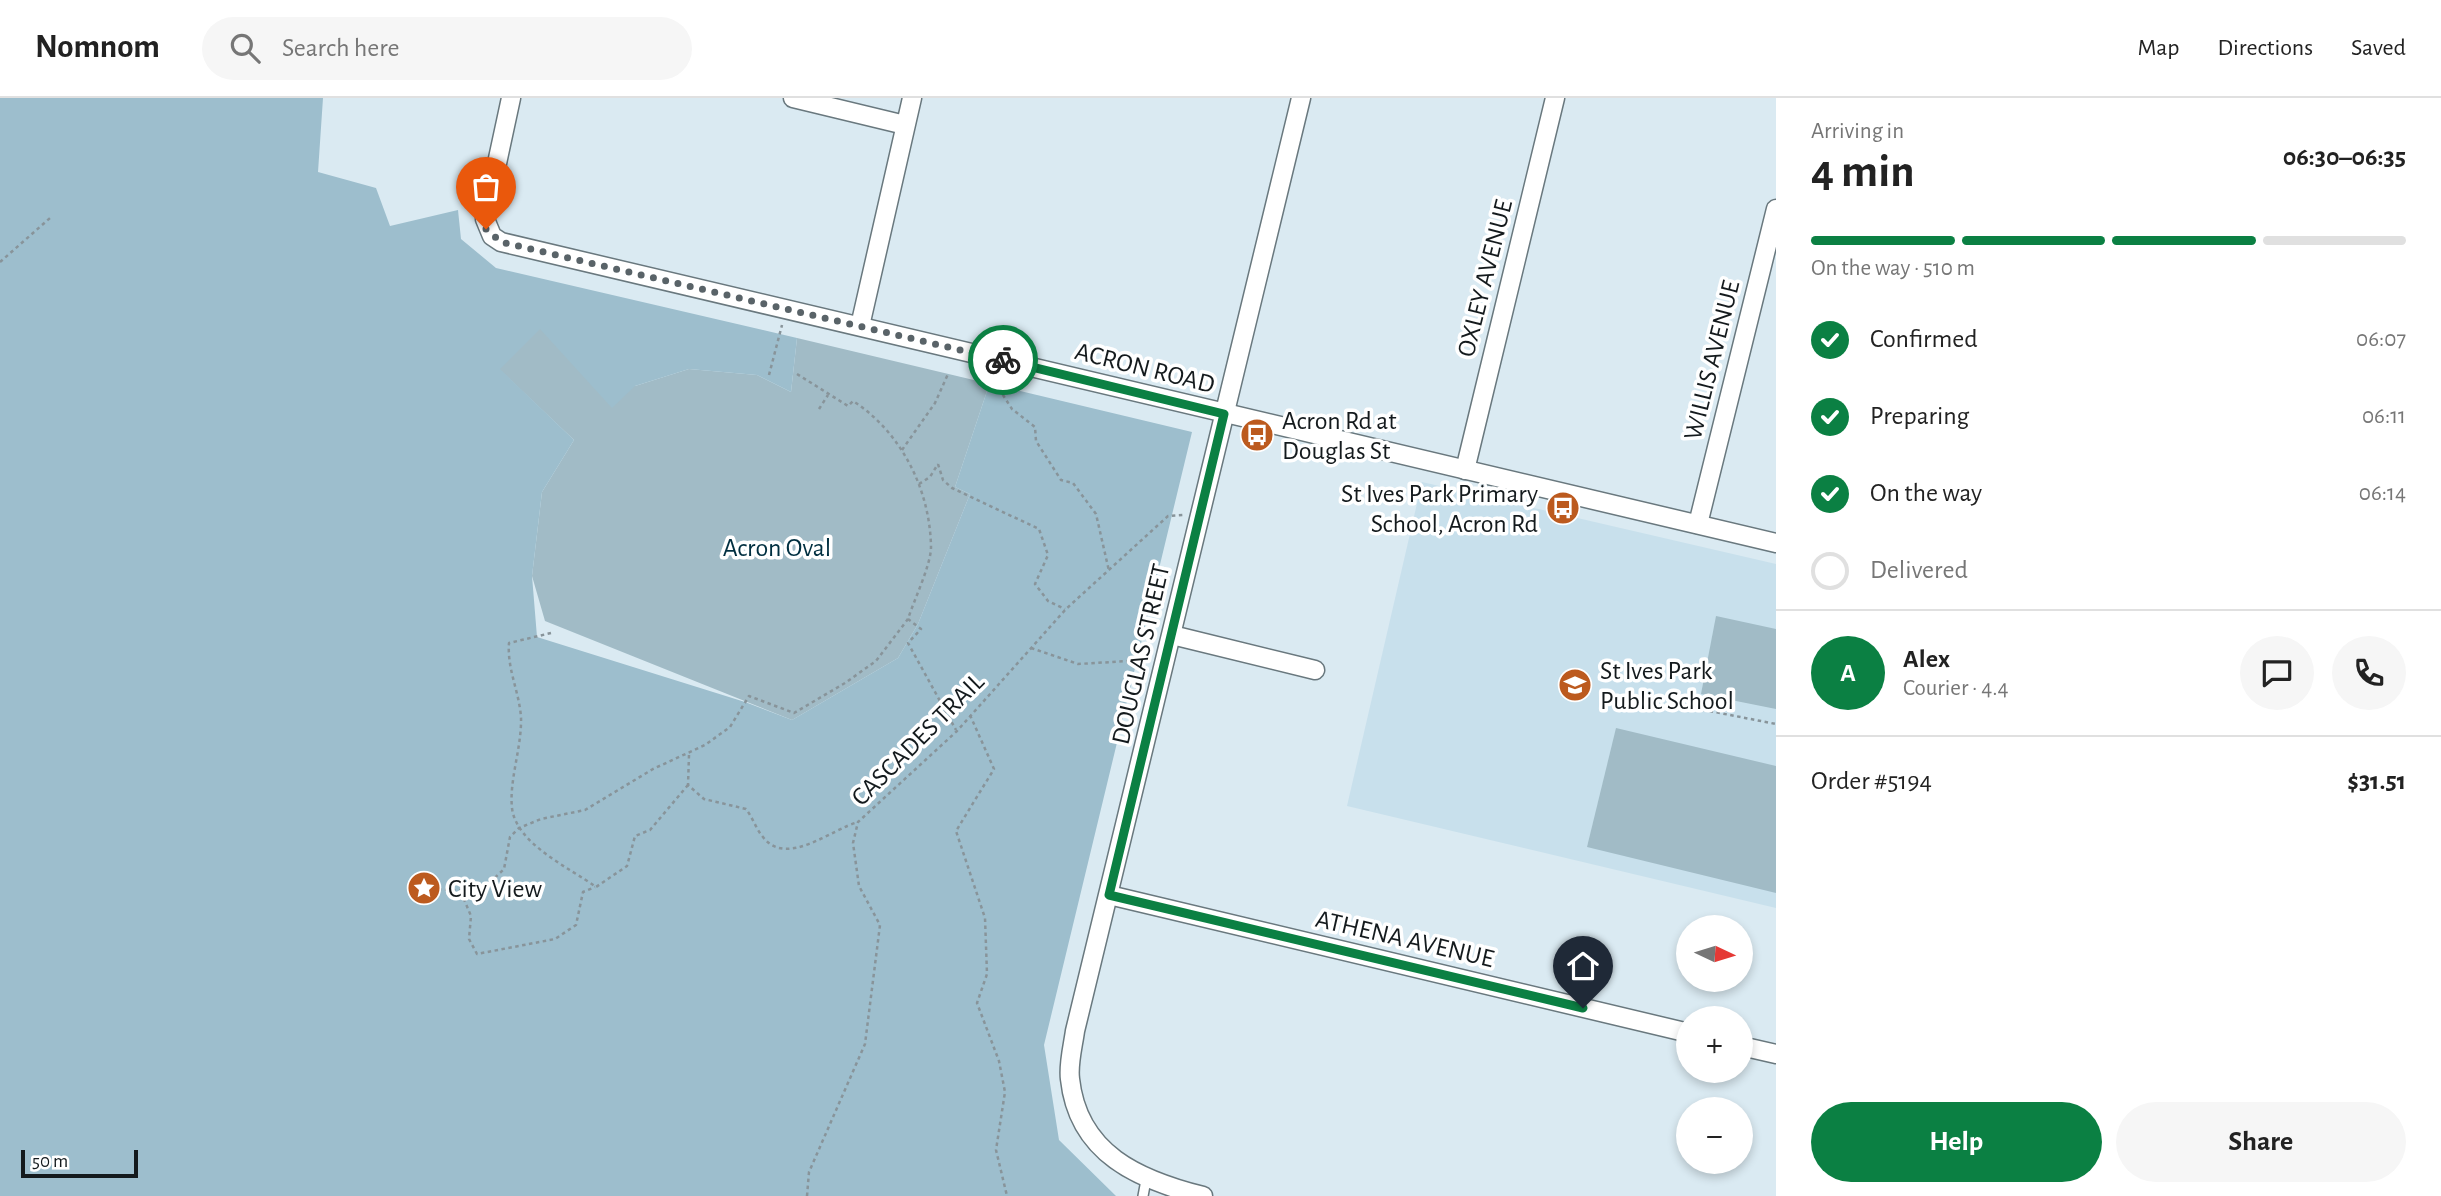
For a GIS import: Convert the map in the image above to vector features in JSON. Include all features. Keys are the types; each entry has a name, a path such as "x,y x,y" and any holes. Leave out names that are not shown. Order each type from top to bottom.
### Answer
{"street":[{"name":"ACRON ROAD","path":"511,98 485,209 486,229 501,242 1776,543"},
{"path":"793,98 905,125"},
{"path":"860,326 912,98"},
{"name":"DOUGLAS STREET","path":"1203,1196 1144,1188 1107,1155 1082,1121 1070,1079 1075,1031 1301,98"},
{"name":"OXLEY AVENUE","path":"1465,470 1555,98"},
{"name":"WILLIS AVENUE","path":"1698,524 1776,209"},
{"path":"1172,635 1315,670"},
{"name":"ATHENA AVENUE","path":"1109,895 1676,1030"},
{"path":"1753,1049 1776,1054"}],"path":[{"path":"0,262 50,218"},
{"path":"769,375 786,308"},
{"path":"424,888 480,892 504,869 510,837 519,828 541,819 585,810 653,769 688,754 730,727 749,696 794,713 876,661 908,619 931,549 919,484 902,450 872,412 853,401 848,407 797,374"},
{"path":"902,450 935,403 948,374"},
{"path":"999,389 1012,409 1035,427 1036,440 1061,481 1073,483 1096,514 1109,571"},
{"path":"819,409 828,395"},
{"path":"919,484 930,477 938,464 943,480 952,488 1039,529 1048,555 1035,584 1048,601 1066,609"},
{"name":"CASCADES TRAIL","path":"807,1196 808,1172 865,1044 880,925 859,886 853,843 858,822 957,731 1066,609 1168,516 1200,514"},
{"path":"908,619 921,629 908,643 957,731"},
{"path":"551,633 509,643 508,662 517,686 520,717 520,750 512,808 519,828 533,842 596,887"},
{"path":"1031,648 1078,664 1129,662 1161,678"},
{"path":"1689,706 1776,724"},
{"path":"970,715 994,769 956,831 985,918 988,974 977,1003 999,1061 1005,1092 996,1150 1007,1196"},
{"path":"461,892 471,916 470,939 477,954 555,939 576,925 583,892 596,887 627,866 635,836 650,830 688,785 688,754"},
{"path":"688,785 704,799 746,809 763,839 784,848 799,848 814,843 840,827 858,822"}],"shaded area":[{"path":"0,98 323,98 318,172 376,188 390,226 458,210 461,239 496,268 797,338 791,392 757,375 689,369 635,386 612,408 540,329 500,369 574,440 542,492 532,576 537,637 745,702 792,720 898,658 918,624 970,494 955,487 987,391 999,386 1192,432 1044,1045 1059,1140 1116,1196 0,1196"},
{"name":"St Ives Park Public School","path":"1422,482 1776,564 1776,908 1347,806"}],"green space":[{"name":"Acron Oval","path":"540,328 635,386 689,369 757,375 791,392 797,338 999,386 987,391 955,487 970,494 918,624 898,658 792,720 545,621 532,576 542,492 574,440 499,369"},
{"path":"1716,616 1776,629 1776,709 1701,694"},
{"path":"1616,728 1776,766 1776,893 1587,847"}],"way so far":[{"path":"486,229 501,242 1003,360"}],"place":[{"name":"Acron Rd at Douglas St","path":"1257,435"},
{"name":"St Ives Park Primary School, Acron Rd","path":"1563,508"},
{"name":"St Ives Park Public School","path":"1575,685"},
{"name":"City View","path":"424,888"}],"route":[{"path":"1003,360 1224,414 1109,895 1583,1008"}]}
